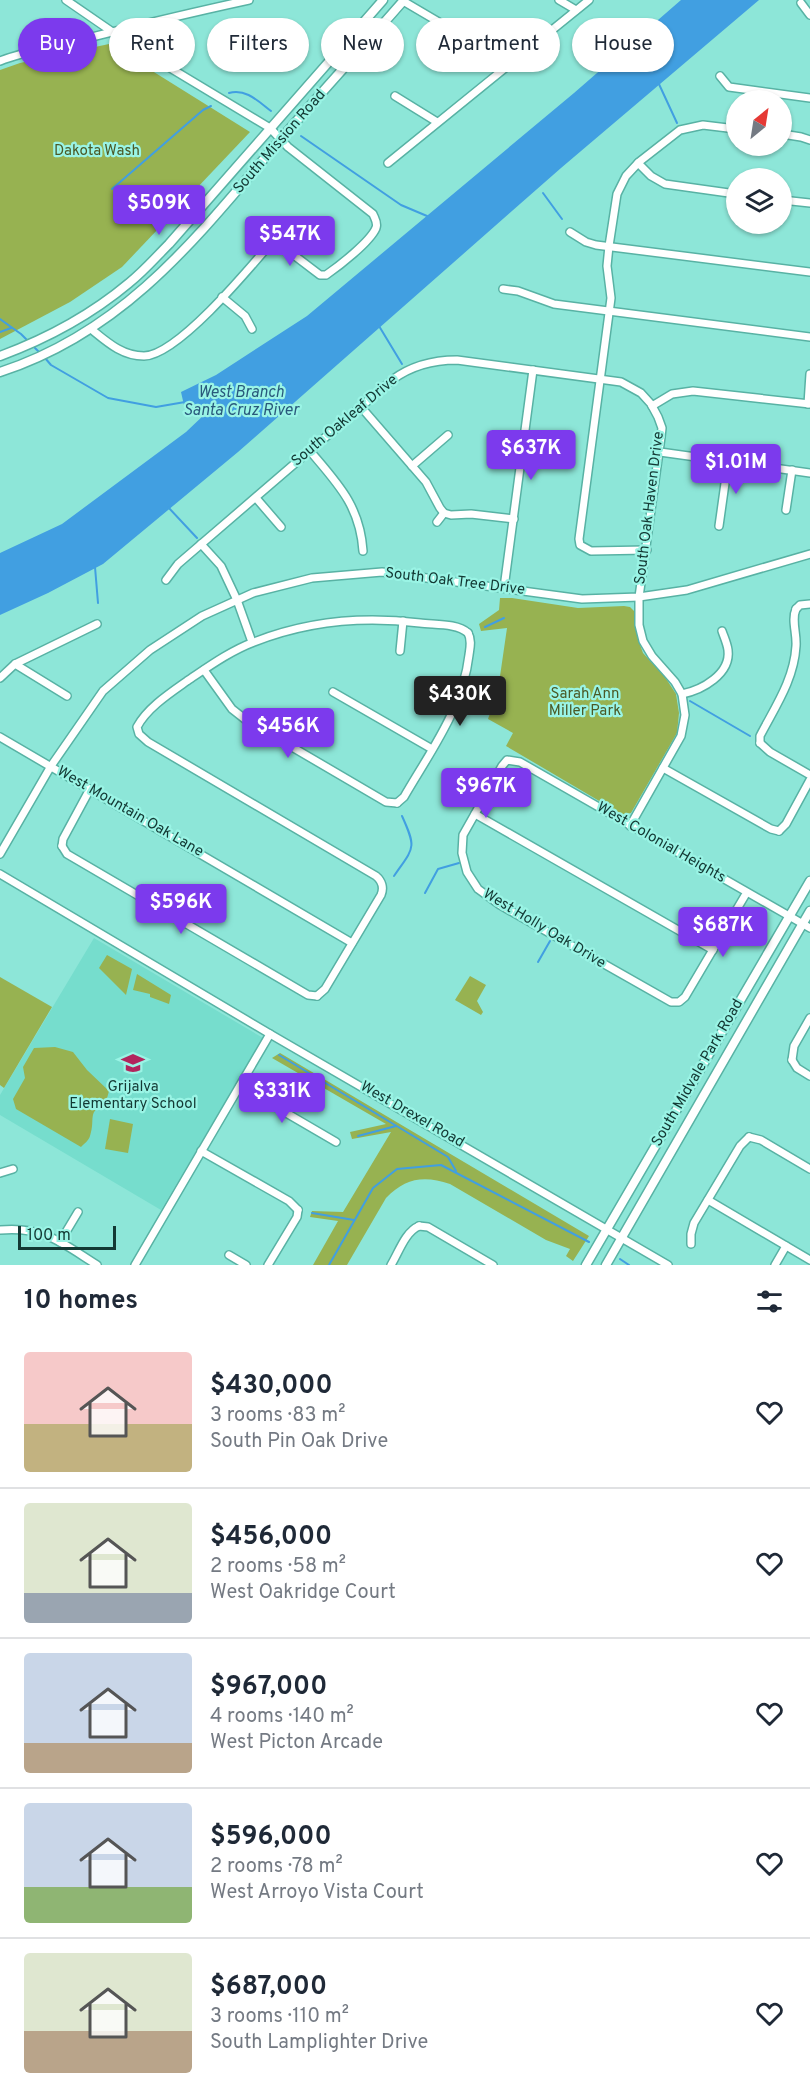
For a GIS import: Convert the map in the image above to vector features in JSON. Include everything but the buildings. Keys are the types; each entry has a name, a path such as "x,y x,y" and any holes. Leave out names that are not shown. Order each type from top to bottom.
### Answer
{"main road":[{"name":"South Mission Road","path":"0,356 42,338 113,296 152,261 383,0"},
{"name":"South Mission Road","path":"0,372 55,350 91,329 139,294 181,255 404,0"},
{"path":"152,261 162,272"},
{"name":"South Midvale Park Road","path":"586,1265 810,880"},
{"name":"South Midvale Park Road","path":"606,1265 806,926 810,911"}],"street":[{"path":"66,0 109,29"},
{"path":"169,18 249,0"},
{"path":"404,0 434,18"},
{"path":"559,0 576,10"},
{"path":"560,23 589,0"},
{"path":"801,3 810,15"},
{"path":"0,61 109,32"},
{"path":"179,72 270,128 281,140 373,214 377,224 377,228 366,242 326,275 320,274 274,240"},
{"path":"388,163 500,72"},
{"path":"720,76 729,87 810,98"},
{"path":"394,96 437,122"},
{"path":"647,550 591,551 580,549 579,539 609,311 611,292 607,266 617,194 626,176 638,163 673,134 703,125 726,128"},
{"path":"792,136 810,140"},
{"path":"638,163 651,176 665,184 726,193"},
{"path":"792,201 810,203"},
{"path":"91,329 116,349 129,354 152,355 164,350 183,336 222,297 288,223"},
{"path":"570,232 591,244 810,272"},
{"path":"503,289 518,291 554,304 810,337"},
{"path":"222,297 245,316 252,330"},
{"name":"South Oakleaf Drive","path":"166,580 178,564 201,544 399,375 414,367 431,362 457,360 600,379"},
{"path":"504,588 533,370"},
{"path":"652,406 672,394 693,391 809,404 810,374"},
{"name":"South Oak Haven Drive","path":"600,379 630,385 641,393 652,406 662,428 639,597 639,626 652,656 675,682 682,694"},
{"path":"361,407 430,488 444,513 514,519"},
{"path":"412,466 448,435"},
{"path":"310,451 341,488 353,507 362,537 363,551"},
{"path":"660,452 810,473"},
{"path":"719,526 728,462"},
{"path":"786,510 792,470"},
{"path":"256,498 281,527"},
{"path":"437,522 444,513"},
{"path":"201,544 221,566 237,600 252,642"},
{"name":"South Oak Tree Drive","path":"0,854 51,766 103,691 150,650 202,616 261,590 302,580 382,572 582,599 639,597 687,590 810,554"},
{"path":"810,604 794,607 796,646 790,677 758,744 810,776"},
{"path":"90,789 59,847 67,854 308,995 318,998 326,989 382,892 383,882 148,742 136,730 145,716 171,692 204,670 252,642 309,626 351,620 403,621 458,628 470,632 467,675 453,715 398,806 386,802 246,720 232,709 204,670"},
{"path":"400,651 403,621"},
{"path":"0,678 15,663 97,624"},
{"path":"630,826 681,736 685,715 682,694 697,691 709,684 727,660 728,650 722,631"},
{"path":"15,663 68,696"},
{"path":"333,692 432,748"},
{"name":"West Mountain Oak Lane","path":"0,737 352,943"},
{"name":"West Holly Oak Drive","path":"510,758 502,766 464,835 462,853 467,872 478,889 500,905 669,1002 679,1004 685,997 713,950"},
{"name":"West Colonial Heights","path":"510,758 806,926"},
{"path":"663,768 780,833 810,780"},
{"path":"475,814 713,950 747,892"},
{"name":"West Drexel Road","path":"0,874 668,1265"},
{"path":"810,1018 788,1061 810,1076"},
{"path":"135,1265 270,1034"},
{"path":"240,1086 336,1142"},
{"path":"747,1129 749,1137"},
{"path":"749,1137 761,1140 810,1169"},
{"path":"691,1244 692,1229 740,1146 749,1137"},
{"path":"201,1151 301,1209 268,1265"},
{"path":"0,1173 13,1169"},
{"path":"708,1200 810,1260"},
{"path":"60,1242 78,1212"},
{"path":"391,1265 409,1234 419,1224 430,1228 493,1265"},
{"path":"0,1228 34,1230 60,1242 97,1265"},
{"path":"775,1265 786,1246"},
{"path":"229,1255 246,1265"}],"shaded area":[{"name":"Grijalva Elementary School","path":"94,938 263,1038 161,1210 0,1115 0,1095"}],"green space":[{"name":"Dakota Wash","path":"109,44 109,72 154,72 250,132 122,267 70,302 0,339 0,70 18,64 18,72 97,72 97,47"},
{"name":"Sarah Ann Miller Park","path":"500,598 578,608 624,606 634,611 638,639 643,653 665,677 676,694 679,713 677,733 631,813 623,815 506,746 513,733 488,719 498,690 507,628 481,631 479,624 499,610"},
{"path":"107,955 132,969 126,995 99,968"},
{"path":"137,974 171,995 169,1004 150,997 150,994 133,990"},
{"path":"470,976 486,985 477,1001 483,1012 481,1015 455,1000"},
{"path":"0,977 52,1007 4,1088 0,1085"},
{"path":"55,1047 73,1052 87,1070 109,1091 106,1102 94,1113 92,1130 81,1147 16,1109 13,1099 25,1078 23,1067 34,1048"},
{"path":"280,1053 589,1236 573,1261 566,1256 570,1249 546,1240 450,1184 423,1179 400,1186 386,1198 347,1265 313,1265 338,1221 310,1217 312,1211 343,1212 391,1132 352,1139 350,1132 386,1124 272,1058"},
{"path":"110,1119 133,1124 128,1153 105,1149"}],"water":[{"name":"West Branch Santa Cruz River","path":"681,0 759,0 561,168 238,452 103,564 0,615 0,553 62,524 186,432 206,413 186,414 181,392 216,375 307,316 598,72 674,72 674,18 660,18"}],"waterway":[{"path":"658,82 677,123"},
{"path":"229,93 247,94 271,111"},
{"path":"112,189 203,110 211,106"},
{"path":"301,136 401,205 427,216"},
{"path":"543,193 562,219"},
{"name":"Dakota Wash","path":"0,319 28,341"},
{"path":"379,326 402,364"},
{"path":"0,332 11,328"},
{"name":"Dakota Wash","path":"32,345 41,354"},
{"name":"Dakota Wash","path":"45,358 51,365 108,398 156,407 185,402"},
{"path":"168,507 197,538"},
{"path":"95,567 98,603"},
{"path":"485,627 504,618"},
{"path":"690,701 750,736"},
{"path":"394,876 411,848 410,835 402,816"},
{"path":"425,893 438,869 459,863"},
{"path":"538,962 550,941"},
{"path":"279,1055 448,1157 456,1171"},
{"path":"358,1136 396,1126"},
{"path":"329,1265 373,1188 397,1169 441,1165 589,1242"},
{"path":"312,1213 354,1220"},
{"path":"620,1259 629,1265"}],"place":[{"name":"Grijalva Elementary School","path":"133,1063"}]}
